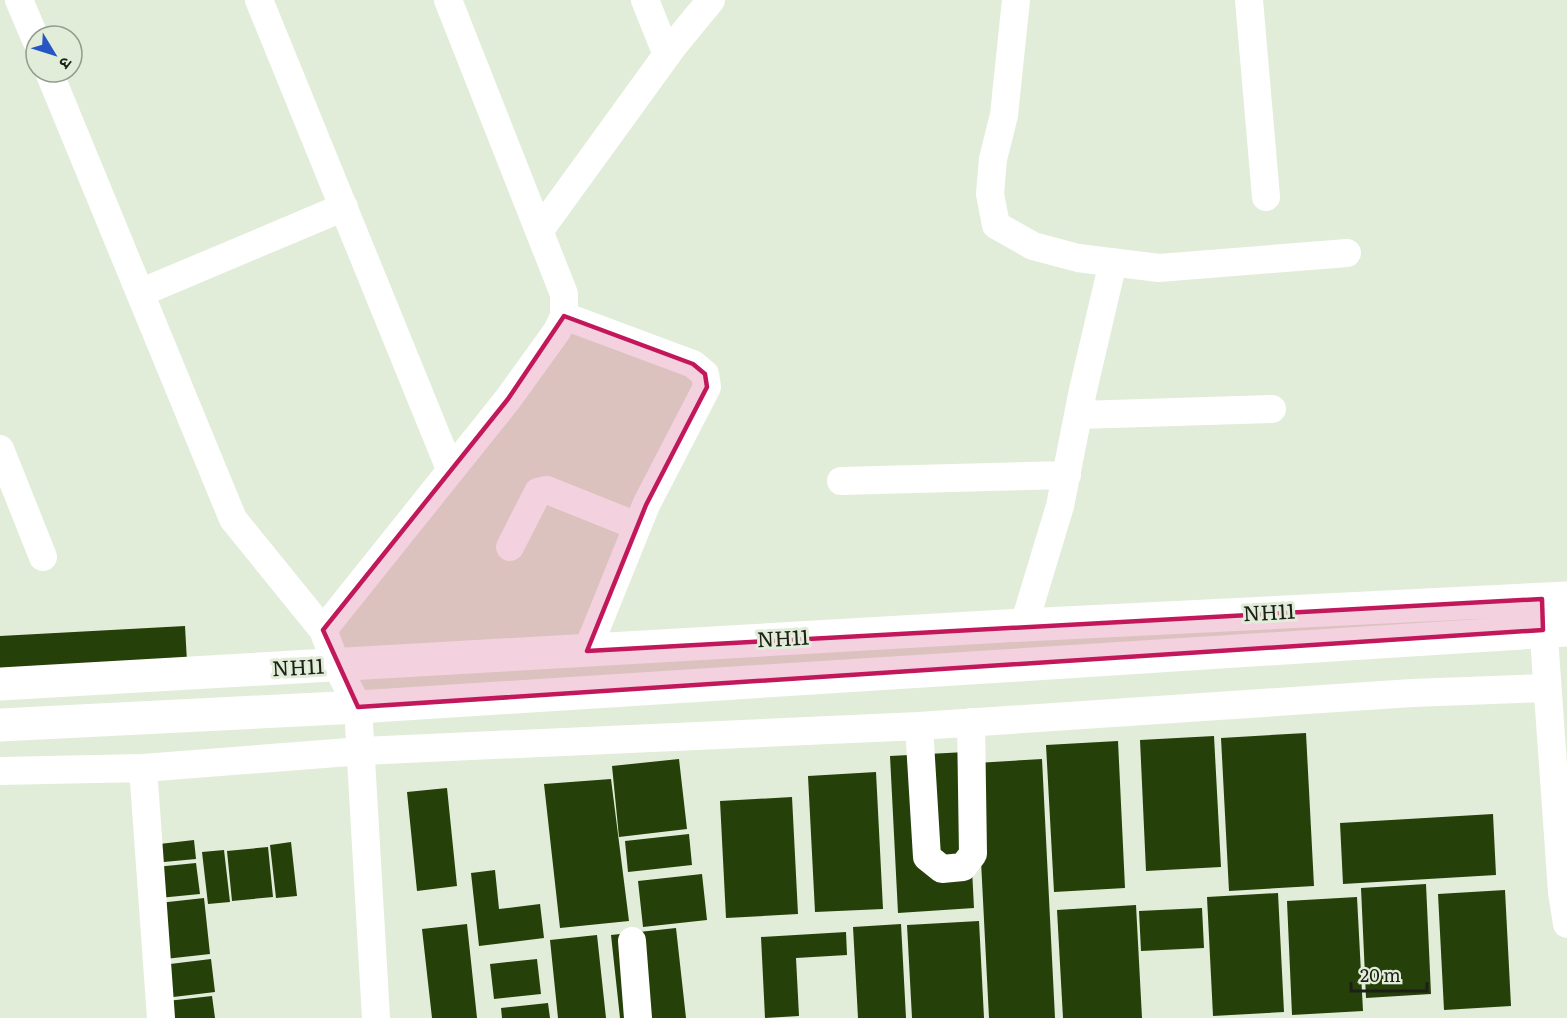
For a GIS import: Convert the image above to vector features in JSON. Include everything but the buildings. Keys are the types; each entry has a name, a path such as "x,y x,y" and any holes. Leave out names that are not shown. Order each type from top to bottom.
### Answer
{"highway":[{"name":"NH11","path":"0,684 1024,625 1555,614"},
{"path":"0,725 358,707 1555,614"}],"street":[{"path":"20,0 30,24"},
{"path":"259,0 450,469"},
{"path":"323,630 508,399 557,331 564,316 564,294 448,0"},
{"path":"645,0 667,55"},
{"path":"540,230 667,55 711,0"},
{"path":"1016,0 1004,115 993,159 990,194 996,225 1034,246 1078,258 1159,268 1347,253"},
{"path":"1249,0 1266,197"},
{"path":"54,84 233,519 323,630 337,666 358,707 376,1018"},
{"path":"140,293 344,207"},
{"path":"1024,625 1067,475 1113,262"},
{"path":"564,316 693,364 705,374 707,387 637,526 587,651"},
{"path":"1079,415 1272,409"},
{"path":"2,458 43,557"},
{"path":"841,481 1067,475"},
{"path":"510,547 538,492 546,490 637,526"},
{"path":"1555,614 1547,688 1562,892 1567,924"},
{"path":"0,771 142,768 362,751 919,726 1412,693 1547,688"},
{"path":"919,726 927,857 942,868 963,867 973,854 971,722"},
{"path":"142,768 161,1018"},
{"path":"632,941 638,1018"}],"highlighted area":[{"path":"564,316 693,364 705,374 707,387 646,505 587,651 1542,599 1543,630 358,707 323,630 508,399"}]}
